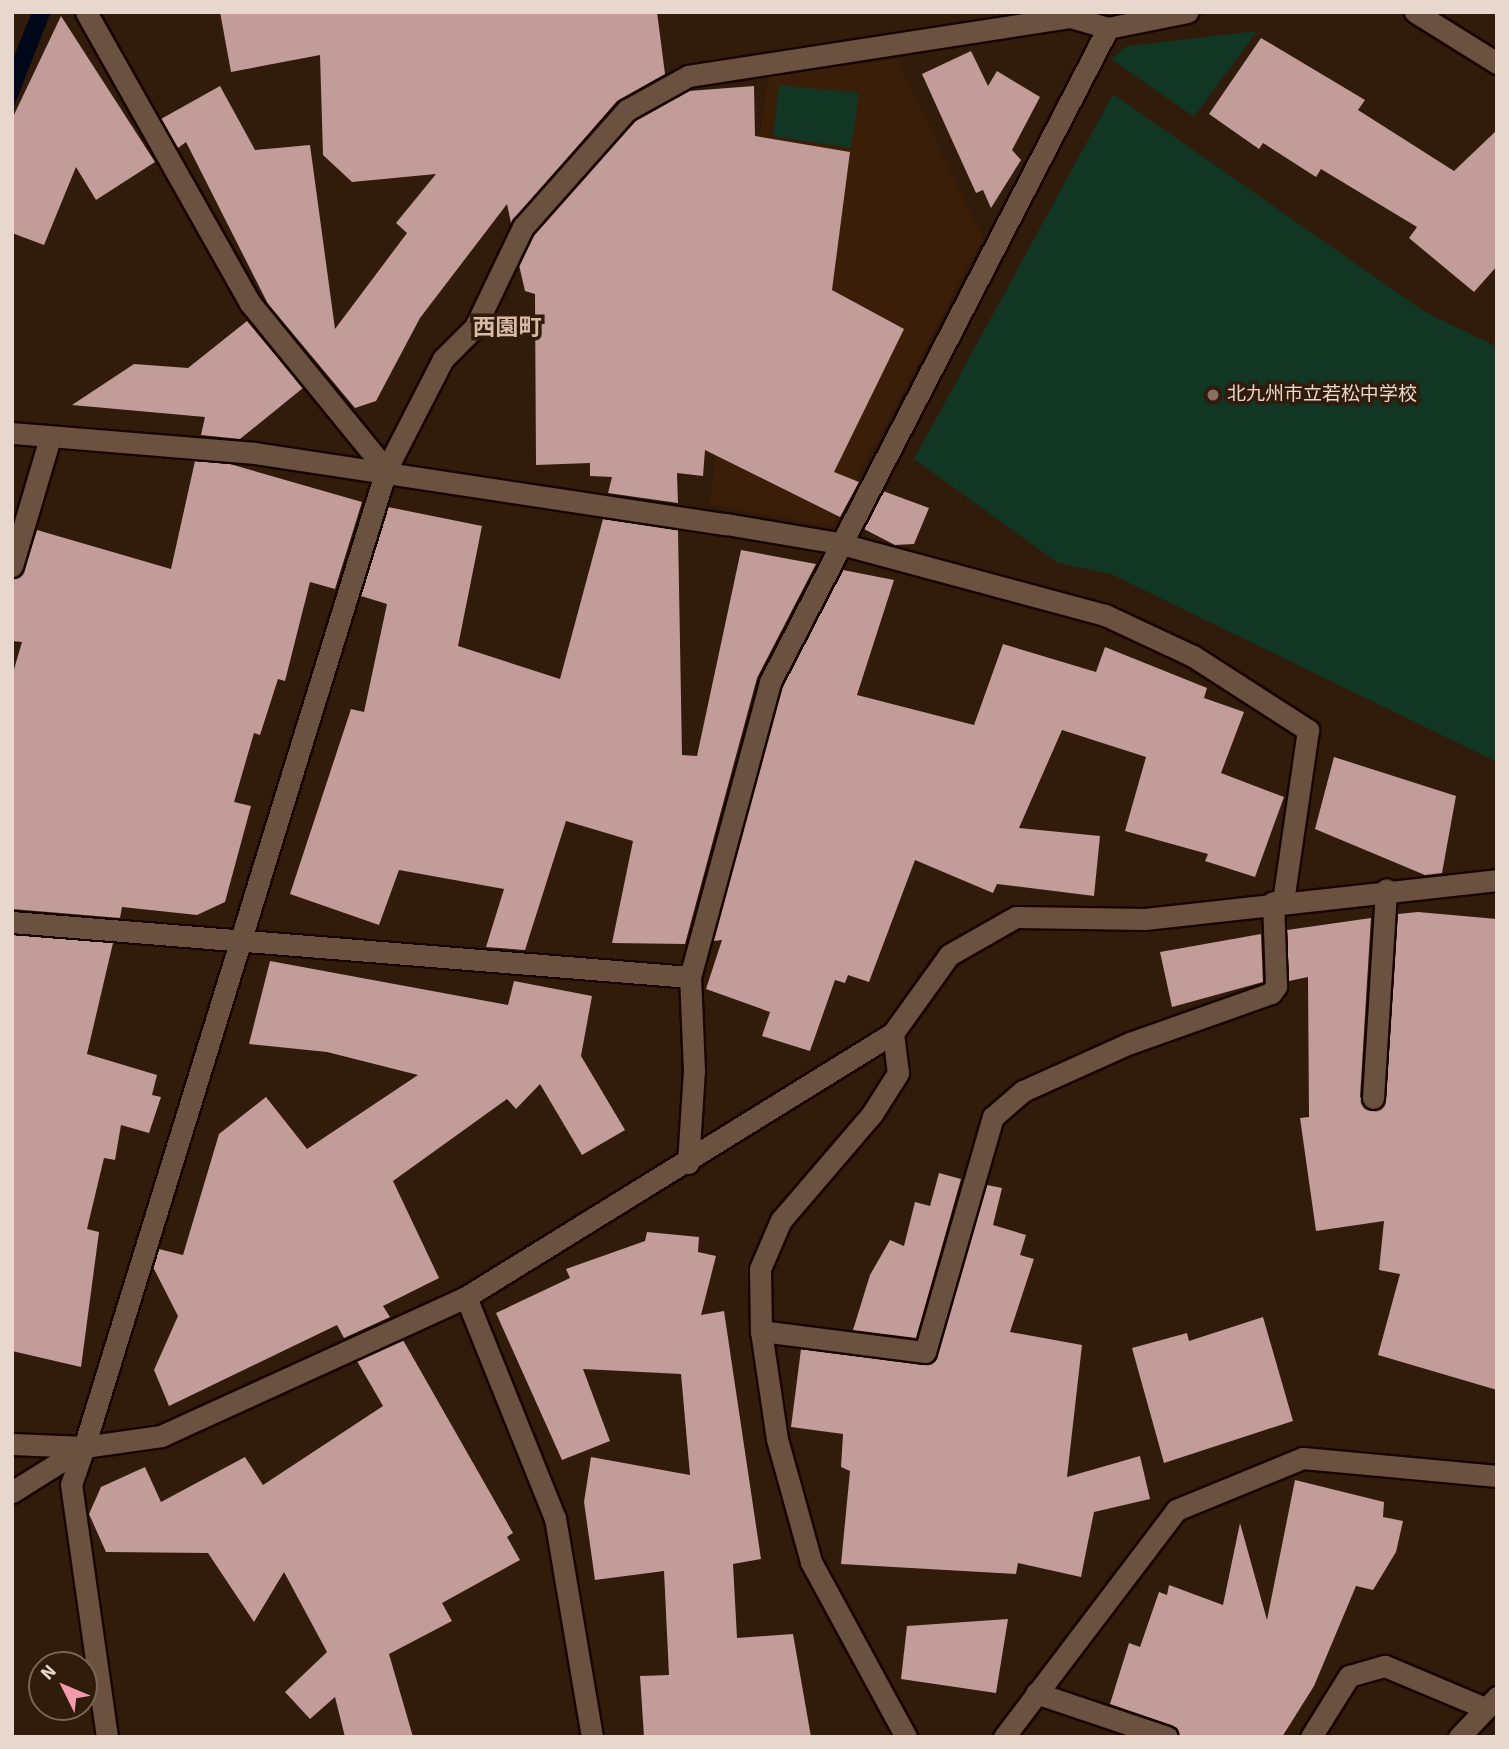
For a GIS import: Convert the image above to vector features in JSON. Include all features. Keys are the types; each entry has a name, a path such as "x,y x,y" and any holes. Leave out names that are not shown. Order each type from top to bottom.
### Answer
{"street":[{"path":"86,12 250,303 386,470"},
{"path":"107,1737 71,1484 386,470 443,359 475,327 523,227 627,110 688,76 1070,18 1108,29 1187,12"},
{"path":"1415,12 1497,63"},
{"path":"688,1163 694,1071 690,977 770,682 838,543 1108,29"},
{"path":"12,433 386,470 838,543 1105,615 1193,656 1308,730 1278,902 1276,986 1271,993 1047,1080 993,1117 925,1352 761,1331"},
{"path":"12,566 50,438"},
{"path":"12,1444 84,1447 161,1436 466,1297 688,1163 893,1033 949,955 1016,917 1145,919 1386,889 1497,880"},
{"path":"1373,1098 1386,889"},
{"path":"12,922 239,937 690,977"},
{"path":"893,1033 898,1073 872,1114 780,1220 760,1269 761,1331 777,1439 811,1562 905,1737"},
{"path":"466,1297 555,1518 592,1737"},
{"path":"12,1492 84,1447"},
{"path":"1004,1737 1176,1510 1303,1458 1497,1476"},
{"path":"1311,1737 1349,1676 1384,1666 1491,1703 1459,1737"},
{"path":"1036,1693 1167,1737"}],"shaded area":[{"path":"896,59 983,238 832,527 709,504 768,76"}],"green space":[{"path":"1257,31 1194,117 1111,59 1127,46"},
{"path":"779,85 859,93 851,148 773,136"},
{"name":"北九州市立若松中学校","path":"1113,94 1425,312 1497,347 1497,762 1111,574 1058,563 914,459"}],"water":[{"path":"32,12 51,12 12,111 12,61"}],"building":[{"path":"220,12 657,12 665,74 617,101 511,223 507,204 420,318 376,401 355,408 268,304 186,142 178,148 161,119 220,86 255,150 310,145 335,329 407,233 396,223 436,174 352,182 323,155 320,55 231,72"},
{"path":"61,16 155,162 96,200 76,167 44,245 12,233 12,119"},
{"path":"1261,38 1365,100 1358,110 1454,171 1497,130 1497,266 1474,292 1409,238 1417,227 1321,169 1316,177 1263,143 1259,149 1209,114"},
{"path":"971,51 988,86 997,71 1040,97 1012,150 1021,160 991,208 983,190 976,193 922,74"},
{"path":"754,86 755,136 850,152 832,290 904,329 834,472 859,482 840,517 705,450 703,476 677,473 678,503 608,493 612,477 590,476 590,463 536,465 535,294 525,291 519,265 534,234 635,120 689,91"},
{"path":"247,321 303,388 240,439 201,435 205,417 72,405 134,364 188,368"},
{"path":"195,461 230,464 362,502 335,589 310,582 285,681 278,679 260,735 254,733 234,802 251,806 225,902 197,915 122,907 120,918 12,909 12,676 22,642 12,641 12,579 24,570 37,530 171,569"},
{"path":"883,491 929,508 914,544 895,545 864,529"},
{"path":"388,507 482,526 458,646 560,679 603,519 678,530 682,755 697,756 741,550 816,564 757,678 685,944 612,943 633,841 566,821 525,950 486,947 504,889 399,870 379,925 290,894 351,709 364,712 387,604 361,596"},
{"path":"843,570 894,580 857,695 974,725 1003,644 1096,672 1105,647 1207,688 1204,698 1244,712 1221,773 1284,797 1255,877 1205,861 1208,854 1125,831 1146,757 1062,730 1019,828 1100,836 1094,896 997,884 993,893 915,860 869,982 848,975 845,983 835,980 810,1051 762,1036 770,1012 706,989 722,940 713,941 782,687"},
{"path":"1334,757 1456,796 1442,873 1425,875 1315,829"},
{"path":"1418,912 1497,919 1497,1390 1378,1355 1400,1274 1379,1270 1384,1221 1316,1231 1300,1118 1309,1117 1308,977 1289,981 1287,930 1371,918 1360,1097 1373,1111 1386,1099 1398,914"},
{"path":"1261,934 1263,982 1172,1007 1160,952"},
{"path":"12,935 113,943 87,1054 157,1075 152,1095 161,1097 149,1133 121,1125 115,1160 104,1158 87,1229 99,1232 81,1367 12,1351"},
{"path":"270,961 508,1005 514,981 592,996 581,1056 625,1130 582,1155 540,1084 516,1109 507,1099 393,1181 439,1278 383,1306 390,1317 344,1338 337,1325 169,1406 154,1370 178,1316 153,1267 159,1249 183,1255 219,1134 266,1097 307,1149 418,1075 327,1052 249,1044"},
{"path":"939,1173 961,1179 916,1338 853,1330 870,1275 890,1240 904,1246 915,1202 930,1206"},
{"path":"987,1185 1002,1188 993,1225 1026,1235 1020,1255 1034,1259 1010,1332 1082,1345 1067,1477 1140,1456 1150,1499 1094,1512 1081,1577 1018,1563 1016,1574 841,1564 850,1471 841,1467 843,1434 791,1427 801,1349 934,1361"},
{"path":"647,1232 699,1237 698,1252 716,1256 701,1315 724,1311 761,1559 733,1564 737,1638 793,1634 811,1737 644,1737 640,1676 669,1675 664,1571 595,1580 584,1502 591,1457 690,1475 681,1374 583,1369 610,1441 562,1460 496,1313 570,1278 566,1269 645,1241"},
{"path":"1263,1317 1293,1421 1164,1463 1132,1348 1187,1333 1189,1341"},
{"path":"403,1340 513,1533 507,1537 520,1560 442,1603 452,1621 389,1654 413,1737 345,1737 335,1697 310,1719 285,1692 327,1652 284,1572 254,1622 208,1553 106,1552 89,1514 101,1487 145,1467 161,1502 245,1457 263,1485 383,1406 357,1361"},
{"path":"1295,1480 1384,1502 1383,1517 1403,1521 1396,1552 1373,1590 1356,1586 1314,1686 1282,1737 1180,1737 1171,1725 1110,1704 1129,1643 1140,1647 1159,1592 1167,1595 1169,1585 1223,1605 1240,1523 1267,1620"},
{"path":"1008,1619 996,1693 901,1679 907,1626"}],"place":[{"name":"北九州市立若松中学校","path":"1213,395"}],"district":[{"name":"西園町","path":"507,328"}]}
